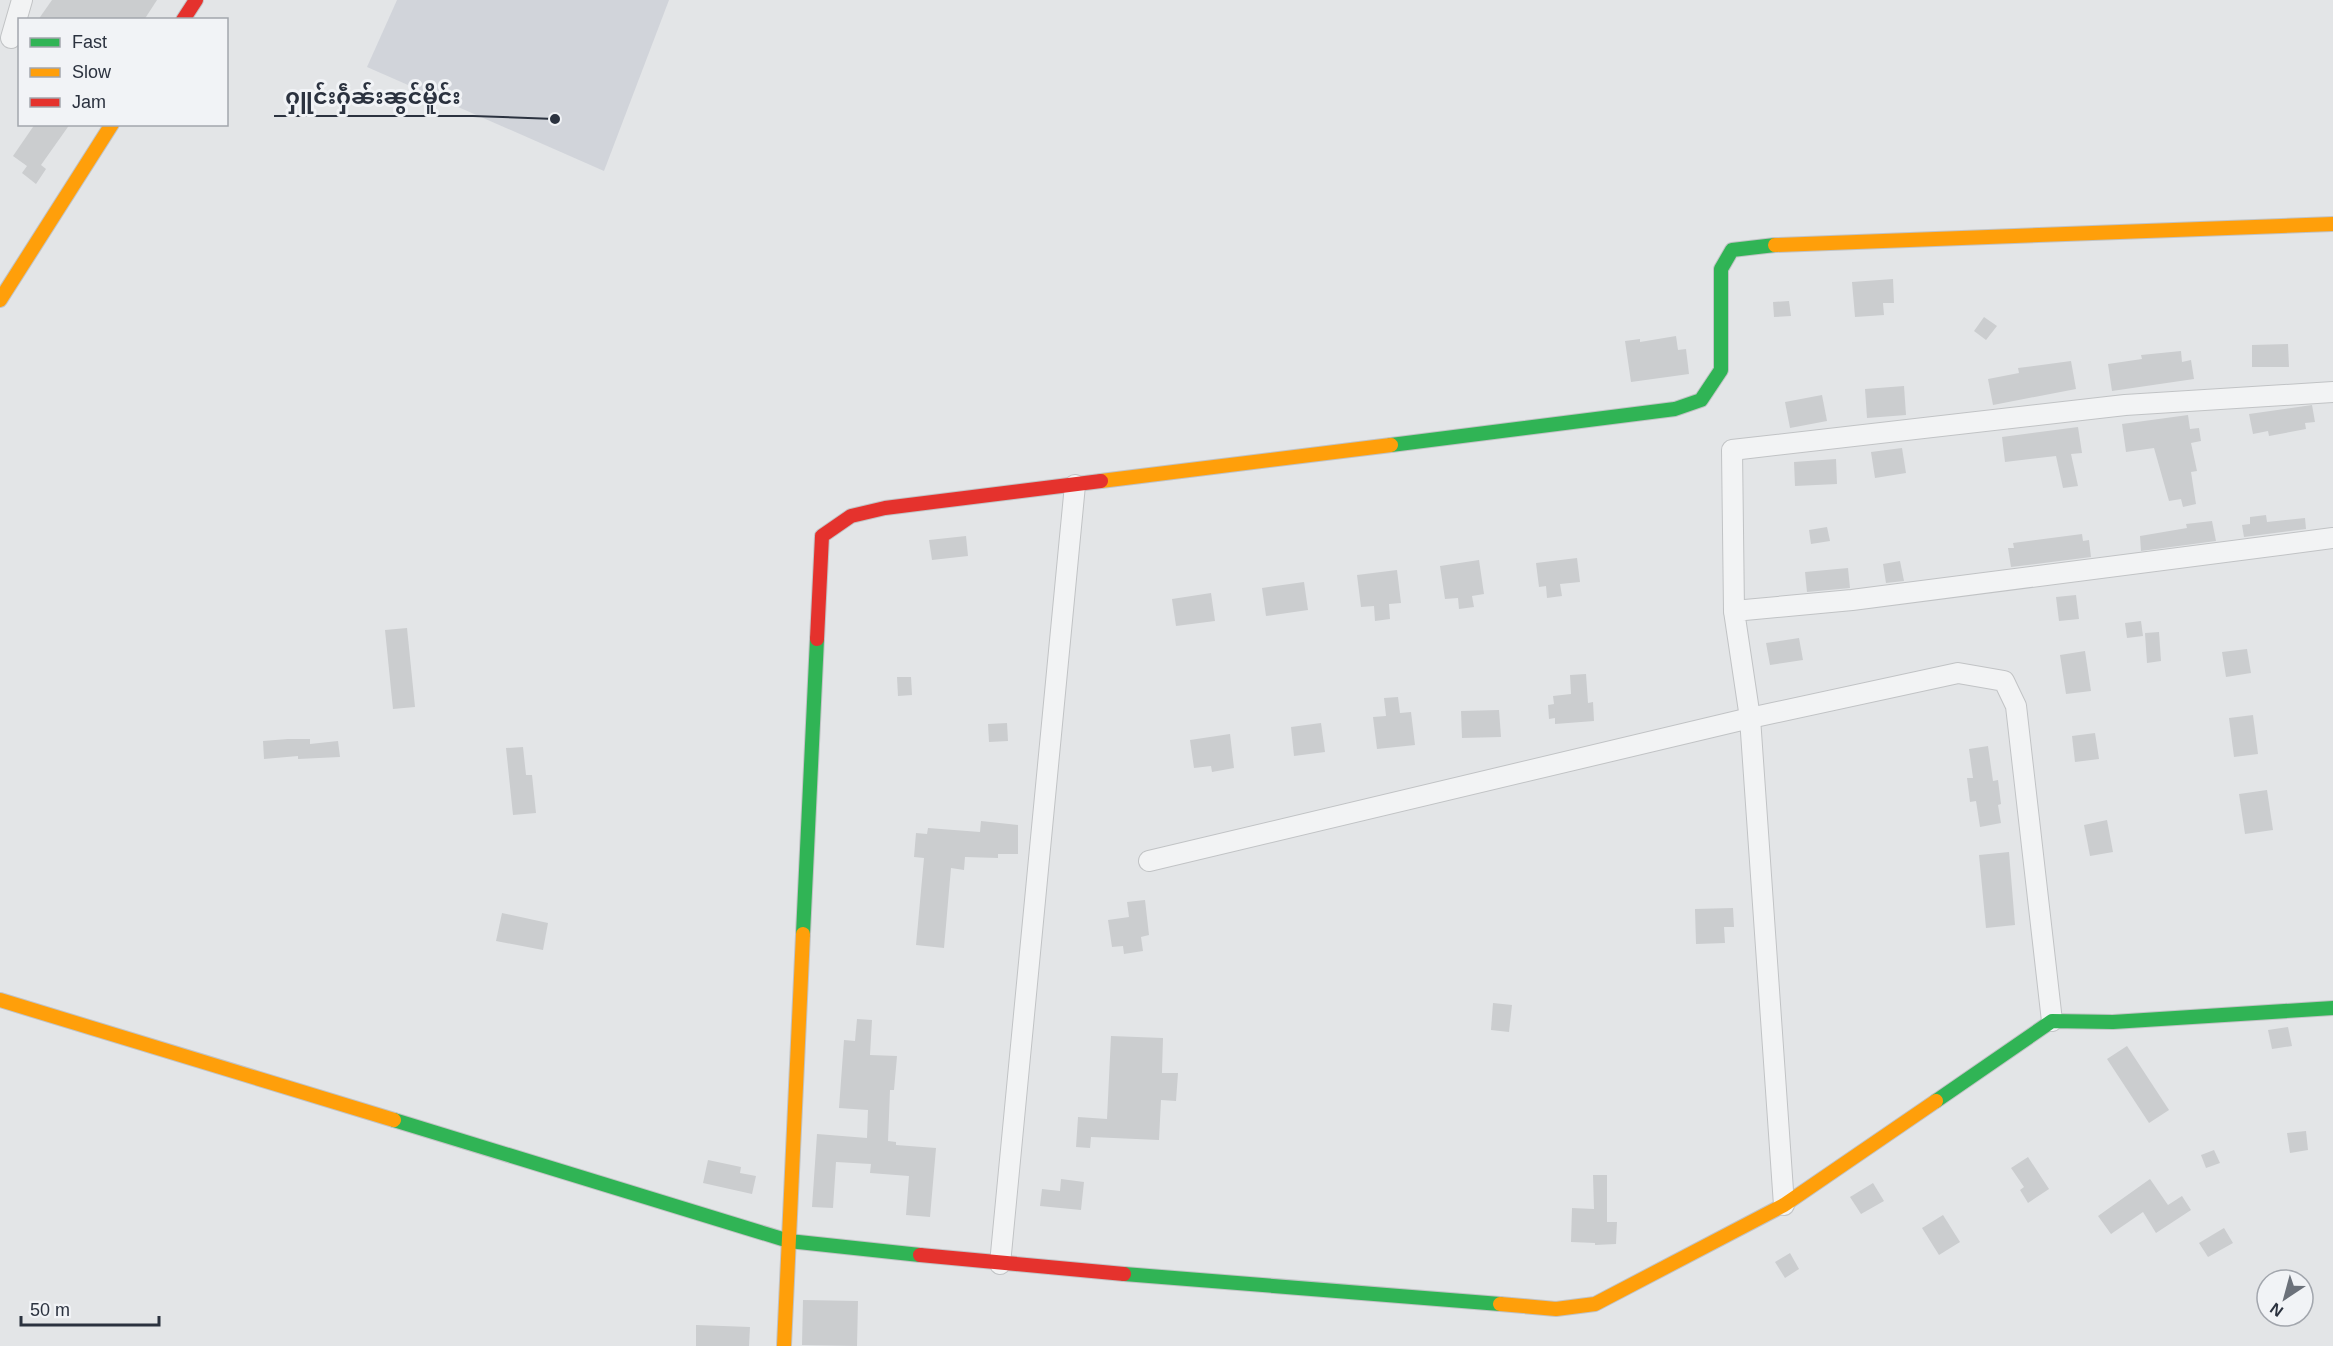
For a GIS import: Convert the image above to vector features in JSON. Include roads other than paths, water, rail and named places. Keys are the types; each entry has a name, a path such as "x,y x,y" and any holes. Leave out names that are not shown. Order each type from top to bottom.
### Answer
{"main road":[{"path":"184,18 196,0"},
{"path":"0,300 111,126"},
{"path":"784,1346 822,536 851,516 885,508 1675,409 1701,400 1721,370 1721,269 1732,250 1751,246 2333,224"},
{"path":"0,1000 789,1241 1000,1264 1556,1309 1595,1304 1784,1205 2052,1022 2113,1022 2333,1008"}],"street":[{"path":"10,36 22,0"},
{"path":"1784,1205 1750,718 1734,611 1732,450 2125,405 2333,392"},
{"path":"1000,1264 1075,485"},
{"path":"1734,611 1852,600 2333,538"},
{"path":"1149,861 1750,718 1958,673 2004,681 2016,706 2052,1022"}],"place":[{"name":"ႁူင်းႁဵၼ်းၼွင်မိူင်း","path":"555,119"}]}
